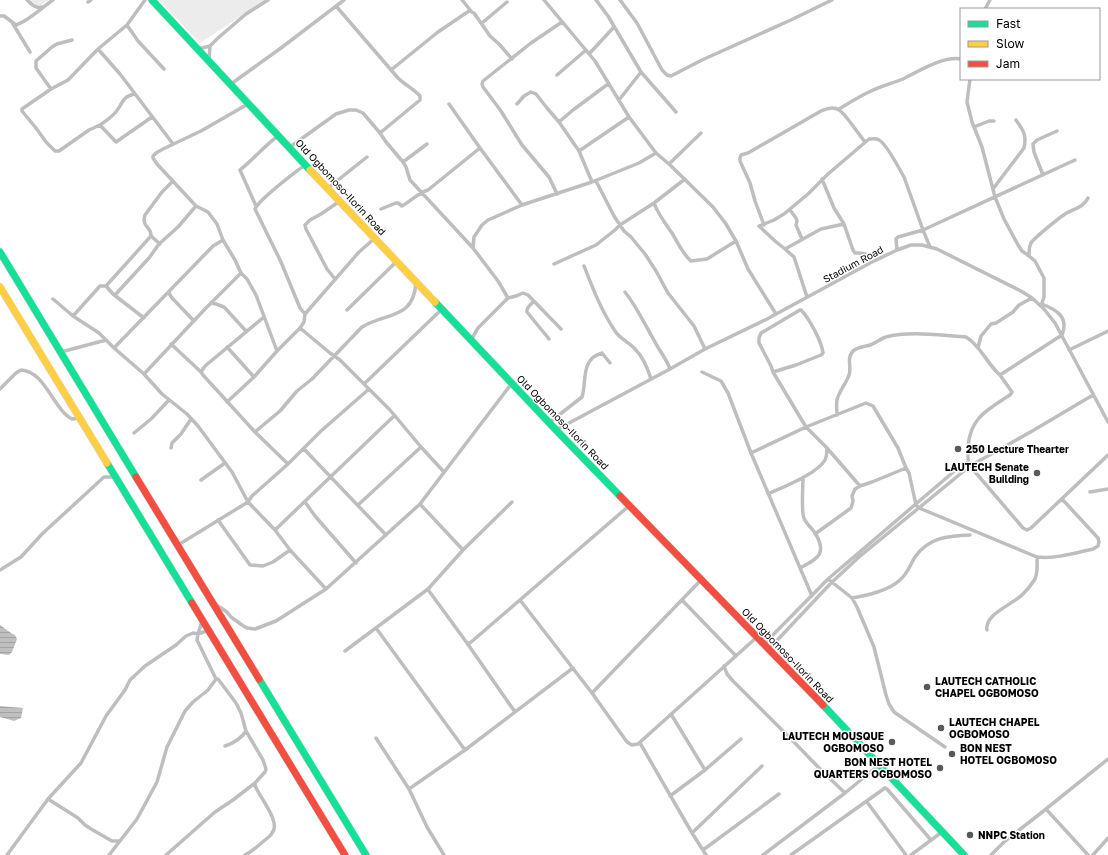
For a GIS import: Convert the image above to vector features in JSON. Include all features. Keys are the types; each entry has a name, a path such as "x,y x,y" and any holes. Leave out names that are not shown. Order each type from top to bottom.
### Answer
{"highway":[{"name":"Old Ogbomoso-Ilorin Road","path":"152,0 248,104 556,430 880,765 964,855"},
{"path":"0,252 366,855"},
{"path":"0,287 345,855"}],"street":[{"path":"27,0 35,7 40,8 43,6"},
{"path":"13,24 16,25 21,23 52,0"},
{"path":"134,94 124,98 118,109 100,125 89,130 59,150 54,151 22,111 22,109 51,88 68,80 98,49 127,25 146,0"},
{"path":"198,49 210,46 246,14 268,0"},
{"path":"231,84 344,0"},
{"path":"462,0 482,23 490,36 512,59"},
{"path":"544,0 595,62 629,117 656,153 713,207 726,224 736,241 748,269 776,314"},
{"path":"596,0 608,16 641,72 676,112"},
{"path":"620,0 637,23 662,70 667,75 671,76 702,60 793,20 832,0"},
{"path":"986,2 990,0"},
{"path":"482,23 506,2"},
{"path":"336,6 391,70 403,83 417,92 420,98 420,100 380,133"},
{"path":"391,70 438,32 467,12 471,11"},
{"path":"0,16 4,16 13,24 30,52"},
{"path":"557,194 549,177 522,145 482,84 483,81 530,43 562,22"},
{"path":"127,25 138,41 164,69"},
{"path":"589,54 614,27"},
{"path":"51,88 36,68 36,61 52,46 72,40"},
{"path":"209,61 210,46"},
{"path":"98,49 133,90 134,94 173,144"},
{"path":"557,75 586,50"},
{"path":"839,110 872,91 903,79 921,69 954,58 960,59"},
{"path":"619,100 641,72"},
{"path":"970,80 967,102 974,127 982,147 995,197 1004,219 1018,245 1022,251 1035,261 1044,278 1044,297 1041,305 1056,310 1061,316 1065,325 1062,335 1000,375"},
{"path":"559,122 608,84"},
{"path":"517,104 528,94 533,92 559,122 579,151 614,216 641,250 656,271 668,293 694,326 705,349"},
{"path":"248,104 201,131 156,153 153,158 156,164 196,206 208,212 217,224 223,240 241,273 247,279 252,288 277,351"},
{"path":"449,104 522,205"},
{"path":"764,225 750,183 740,161 740,156 748,153 827,108 839,110 844,114 865,142"},
{"path":"290,147 336,114 349,110 356,110 363,113 404,162 410,180 473,248 498,281 508,298"},
{"path":"100,125 116,142 152,116"},
{"path":"579,151 629,117"},
{"path":"993,189 1024,148 1026,142 1025,134 1016,120"},
{"path":"974,127 989,121 994,121"},
{"path":"1033,144 1057,131"},
{"path":"669,164 702,133"},
{"path":"279,136 240,170 256,206 255,209 257,214 282,262 300,308 305,314"},
{"path":"807,297 796,259 759,226 780,217 790,210 822,179 869,139 880,140 886,147 904,177 930,247"},
{"path":"1026,142 1033,144"},
{"path":"404,162 427,144"},
{"path":"1033,144 1034,152 1044,175"},
{"path":"380,209 396,203 402,206 413,199 416,195 428,190 480,148"},
{"path":"473,248 474,237 482,225 488,220 522,205 594,181 639,163 656,153"},
{"path":"328,188 367,157"},
{"path":"897,250 897,237 923,230 1076,160"},
{"path":"256,206 280,184 306,164"},
{"path":"554,264 596,245 620,225 654,203 685,179"},
{"path":"822,179 834,208 844,224 855,253 864,253 867,255 870,263"},
{"path":"160,244 151,236 152,234 144,223 144,218 162,192 172,181"},
{"path":"427,198 428,190"},
{"path":"1029,256 1029,246 1033,240 1064,214 1083,205 1088,198"},
{"path":"335,279 327,269 305,225 310,220 340,201"},
{"path":"654,203 663,221 685,255 691,261 707,259 736,241"},
{"path":"115,295 196,206"},
{"path":"790,210 796,218 796,225 802,239"},
{"path":"785,248 825,227 844,224"},
{"path":"73,316 100,286 106,286 151,236"},
{"path":"227,402 254,377 300,328 304,322 305,314 359,252 375,238"},
{"path":"114,348 213,246 223,240"},
{"name":"Stadium Road","path":"556,430 705,349 776,314 870,263 911,245 922,245 937,249 1016,288 1041,305 1062,335 1108,422"},
{"path":"347,310 397,262"},
{"path":"584,266 599,303 614,330 618,336 636,349 647,366 651,379"},
{"path":"144,374 171,344 241,273"},
{"path":"254,432 280,411 297,391 312,379 362,327 366,324 391,317 411,304 414,297 416,282"},
{"path":"106,286 112,294 144,318"},
{"path":"169,292 170,295 194,321"},
{"path":"625,292 632,300 656,344 667,359 670,369"},
{"path":"471,340 478,328 508,298 525,293 561,329"},
{"path":"978,348 981,336 991,324 996,323 1013,312 1019,305 1032,298"},
{"path":"53,299 73,316 97,331 144,374 158,390 187,414 198,426 236,478 248,502 275,530 290,550 326,589"},
{"path":"534,301 527,308 526,312 549,339"},
{"path":"211,303 224,307 246,331"},
{"path":"364,384 442,309"},
{"path":"773,372 796,365 821,355 823,352 823,348 813,327 802,310 761,333 759,343 773,372 806,427 827,448 860,486"},
{"path":"201,372 205,366 264,317"},
{"path":"300,328 335,356 364,384 390,410 444,472"},
{"path":"1069,350 1108,331"},
{"path":"837,415 837,399 849,374 850,355 856,349 872,345 888,336 926,334 966,337 970,339 978,348 1012,392 1010,395 990,408 975,422 968,441 969,464 1023,528 1027,530 1031,528 1108,456"},
{"path":"61,352 106,340"},
{"path":"171,344 201,372 254,432 288,464"},
{"path":"227,347 254,377"},
{"path":"550,422 582,397 586,367 591,359 599,353 602,353 610,363"},
{"path":"0,389 16,373 22,370 29,372 38,378 69,417 72,419 79,418"},
{"path":"702,372 721,381 728,393 751,453 814,601"},
{"path":"212,602 242,625 247,628 255,629 276,621 326,589 420,504 512,383"},
{"path":"178,545 248,502 252,496 304,449 321,431 368,389"},
{"path":"766,647 811,595 828,579 969,464 1034,430 1093,395"},
{"path":"134,432 151,419 169,400"},
{"path":"751,453 806,427 866,403 873,406 898,448 909,473 917,506"},
{"path":"275,530 394,416"},
{"path":"171,448 170,446 172,443 181,434 191,419"},
{"path":"358,505 421,447"},
{"path":"768,494 803,478 818,467 824,461 827,454 827,448"},
{"path":"304,449 386,536"},
{"path":"201,480 225,463"},
{"path":"815,534 851,508 854,501 852,496 855,489 906,468"},
{"path":"0,570 20,557 42,534 104,477 115,476"},
{"path":"800,568 815,560 821,546 815,534 803,518 803,478"},
{"path":"1090,492 1108,489"},
{"path":"917,506 1037,557 1057,557 1093,549 1098,546 1098,538 1062,499"},
{"path":"305,502 315,516 356,563"},
{"path":"345,651 428,589 463,550 512,502"},
{"path":"420,504 463,550"},
{"path":"469,644 630,506"},
{"path":"766,647 832,583 917,506"},
{"path":"218,520 250,565 263,566 273,562 290,550"},
{"path":"852,598 874,593 890,587 909,571 914,558 922,548 935,540 949,536 970,535"},
{"path":"987,630 986,625 988,621 1023,594 1035,579 1037,557"},
{"path":"828,579 852,598 866,626 874,647 886,695 894,712 945,746"},
{"path":"592,693 702,580"},
{"path":"428,589 469,644 515,712"},
{"path":"520,600 592,693 627,742 632,745 640,743 670,714 757,637"},
{"path":"682,600 736,656"},
{"path":"166,855 215,812 255,783 265,772 263,760 246,731 236,702 216,679 197,640 202,619"},
{"path":"376,628 465,750"},
{"path":"7,855 48,799 81,763 106,716 125,690 130,680 145,666 176,645 186,636 209,630"},
{"path":"724,666 727,674 733,682 845,793"},
{"path":"409,789 465,750 573,668"},
{"path":"109,855 137,818 157,782 167,747 185,711 193,702 208,690 216,679"},
{"path":"670,714 705,770"},
{"path":"225,746 235,742 244,735 246,731"},
{"path":"376,738 409,789 424,822 444,855"},
{"path":"670,796 705,770 741,739"},
{"path":"640,743 706,855"},
{"path":"991,855 1005,841 1108,759"},
{"path":"764,855 880,765"},
{"path":"692,833 762,766"},
{"path":"245,855 273,833 275,826 271,814 256,788 255,783"},
{"path":"791,855 797,854 885,788 931,840"},
{"path":"703,850 779,794"},
{"path":"48,799 101,835 112,841 119,841"},
{"path":"867,802 906,855"},
{"path":"1046,809 1088,855"},
{"path":"911,855 942,832"},
{"path":"1093,855 1108,839"}],"shaded area":[{"path":"29,0 49,0 41,5 35,5"},
{"path":"159,0 266,0 200,43"},
{"path":"0,625 15,635 17,639 12,652 9,655 0,654"},
{"path":"0,706 23,708 21,718 14,721 0,717"}],"traffic: fast":[{"path":"152,0 310,170"},
{"path":"0,252 136,477"},
{"path":"435,302 620,496"},
{"path":"107,463 192,603"},
{"path":"259,679 366,855"},
{"path":"823,705 964,855"}],"traffic: slow":[{"path":"310,170 435,302"},
{"path":"0,287 107,463"}],"traffic: jam":[{"path":"136,477 259,679"},
{"path":"620,496 823,705"},
{"path":"192,603 345,855"}],"place":[{"name":"250 Lecture Thearter","path":"958,449"},
{"name":"LAUTECH Senate Building","path":"1037,473"},
{"name":"LAUTECH CATHOLIC CHAPEL OGBOMOSO","path":"927,687"},
{"name":"LAUTECH CHAPEL OGBOMOSO","path":"941,728"},
{"name":"LAUTECH MOUSQUE OGBOMOSO","path":"892,742"},
{"name":"BON NEST HOTEL OGBOMOSO","path":"952,754"},
{"name":"BON NEST HOTEL QUARTERS OGBOMOSO","path":"940,768"},
{"name":"NNPC Station","path":"970,835"}]}
